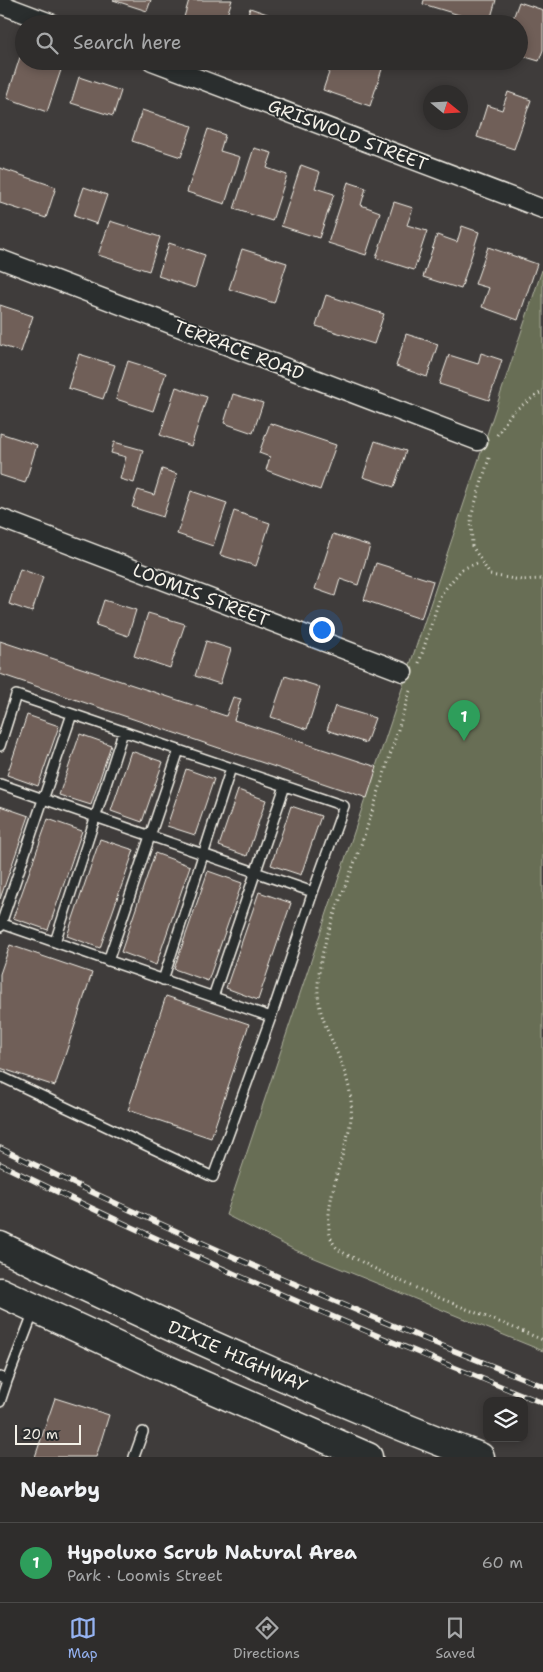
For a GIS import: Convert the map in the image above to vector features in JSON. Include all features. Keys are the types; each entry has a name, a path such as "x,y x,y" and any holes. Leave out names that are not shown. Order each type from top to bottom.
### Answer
{"main road":[{"name":"DIXIE HIGHWAY","path":"0,1246 184,1333 480,1457"},
{"path":"0,1292 168,1370 368,1457"},
{"path":"168,1370 184,1333"}],"street":[{"path":"0,4 29,15"},
{"name":"GRISWOLD STREET","path":"176,70 543,209"},
{"name":"TERRACE ROAD","path":"0,260 488,445"},
{"name":"LOOMIS STREET","path":"0,518 410,671"}],"lane":[{"path":"0,746 16,695 344,806 213,1177 0,1076"},
{"path":"72,714 0,925 55,942 271,1017"},
{"path":"55,942 123,732"},
{"path":"108,961 179,750"},
{"path":"163,980 231,768"},
{"path":"0,784 313,892"},
{"path":"213,997 285,786"},
{"path":"0,1402 4,1379 35,1309"},
{"path":"134,1457 143,1432"}],"path":[{"path":"543,391 512,412 488,445 471,517 472,546 490,576 521,580 543,579"},
{"path":"410,671 441,594 462,569 480,562"},
{"path":"411,689 366,831 322,954 318,987 321,1009 346,1072 352,1103 350,1132 331,1194 327,1231 336,1247 374,1268 543,1340"}],"green space":[{"path":"543,267 543,1351 295,1250 226,1215"}],"building":[{"path":"113,0 151,0 147,11"},
{"path":"189,0 232,0 227,15 185,15"},
{"path":"424,0 496,0 492,15 459,15 423,4"},
{"path":"519,2 543,10 543,50 539,61 528,58 528,15 514,15"},
{"path":"250,8 270,15 248,15"},
{"path":"16,70 61,70 47,112 7,98"},
{"path":"330,70 382,70 370,106 323,90"},
{"path":"79,77 121,91 113,116 71,103"},
{"path":"508,92 531,100 514,149 477,137 487,105 502,110"},
{"path":"142,110 192,126 181,157 132,141"},
{"path":"208,129 225,135 220,151 240,157 225,204 187,192"},
{"path":"254,148 272,153 267,168 287,175 272,221 234,209"},
{"path":"301,165 320,172 315,188 334,194 319,238 281,226"},
{"path":"0,168 56,187 46,218 0,203"},
{"path":"348,182 366,188 361,205 380,212 366,255 328,243"},
{"path":"84,187 107,195 97,224 74,216"},
{"path":"394,202 413,208 407,225 427,231 414,270 376,258"},
{"path":"110,221 160,237 149,271 98,255"},
{"path":"462,226 479,232 461,289 423,277 437,235 457,242"},
{"path":"169,243 205,255 195,288 158,276"},
{"path":"488,247 537,264 518,320 482,307 489,288 475,284"},
{"path":"242,249 287,263 274,303 229,289"},
{"path":"326,295 384,314 374,344 316,326"},
{"path":"0,305 33,316 21,352 0,345"},
{"path":"406,334 438,344 427,377 396,366"},
{"path":"481,353 502,360 489,400 439,384 449,355 478,364"},
{"path":"79,354 115,365 103,399 68,388"},
{"path":"128,361 166,373 153,411 116,399"},
{"path":"176,387 207,397 191,446 160,435"},
{"path":"233,394 263,403 253,433 224,423"},
{"path":"270,423 336,445 320,490 266,470 270,457 259,453"},
{"path":"0,433 37,445 25,483 0,475"},
{"path":"375,441 406,451 394,487 363,477"},
{"path":"114,442 143,450 134,483 120,479 126,457 111,453"},
{"path":"162,469 177,474 163,517 132,507 138,490 154,495"},
{"path":"191,491 227,503 213,546 177,534"},
{"path":"234,511 270,523 256,566 220,555"},
{"path":"333,534 370,546 358,585 340,579 335,596 315,589"},
{"path":"376,563 433,581 421,619 364,600"},
{"path":"20,569 43,577 32,612 9,604"},
{"path":"104,600 136,610 128,636 96,625"},
{"path":"148,613 185,624 170,668 134,656"},
{"path":"0,641 226,716 233,697 241,699 234,720 377,767 367,798 0,674"},
{"path":"206,641 231,649 220,684 195,676"},
{"path":"285,676 320,687 307,729 271,717"},
{"path":"335,706 375,718 366,743 327,730"},
{"path":"27,715 59,726 38,786 7,775"},
{"path":"80,734 111,745 91,805 59,795"},
{"path":"131,751 163,762 142,822 111,811"},
{"path":"186,769 214,779 195,835 167,826"},
{"path":"238,790 266,800 247,856 219,846"},
{"path":"0,806 29,816 0,899"},
{"path":"291,806 321,816 301,875 271,865"},
{"path":"48,819 82,831 48,930 13,918"},
{"path":"100,839 134,850 100,948 67,936"},
{"path":"155,853 190,866 156,965 121,952"},
{"path":"208,871 242,883 208,981 174,969"},
{"path":"259,892 291,903 258,1000 226,988"},
{"path":"10,945 92,973 55,1086 0,1068 0,974"},
{"path":"166,996 249,1024 211,1138 128,1110"},
{"path":"55,1398 109,1415 96,1457 35,1457"}],"railway":[{"path":"0,1148 134,1212 269,1273 405,1331 543,1386"},
{"path":"0,1164 201,1259 337,1319 543,1403"}],"place":[{"name":"Hypoluxo Scrub Natural Area","path":"464,741"}]}
